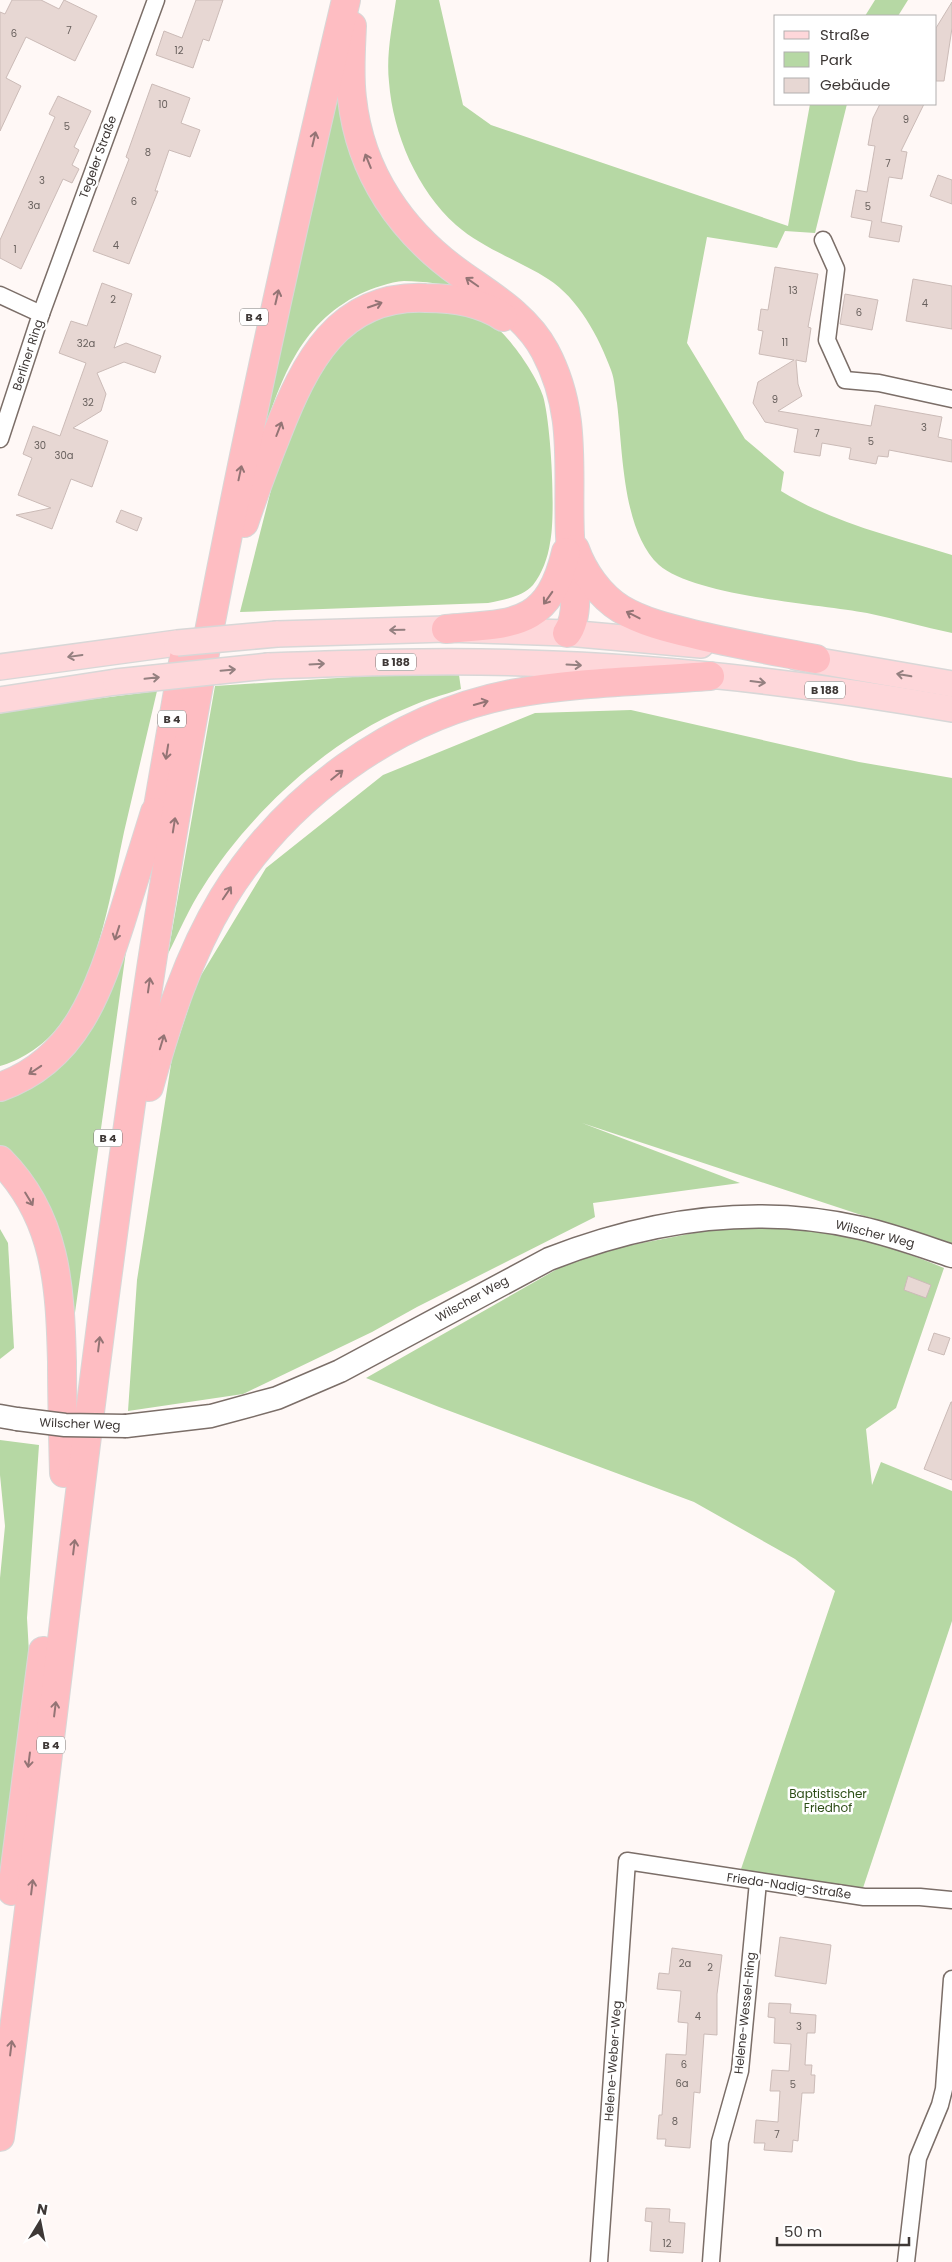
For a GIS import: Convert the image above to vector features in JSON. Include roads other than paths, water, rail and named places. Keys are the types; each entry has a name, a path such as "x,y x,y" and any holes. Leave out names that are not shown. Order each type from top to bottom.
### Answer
{"highway":[{"name":"B 4","path":"0,1986 101,1187 158,803 188,635 246,350 327,0"},
{"name":"B 4","path":"0,2137 120,1189 158,923 209,624 265,353 346,0"},
{"path":"354,0 351,68 352,98 361,144 379,186 398,216 429,249 504,304 521,320 533,333 553,366 566,406 569,436 570,536 575,607 567,633"},
{"path":"209,624 256,486 288,406 308,365 322,344 347,319 368,308 408,297 456,300 478,305 499,314 518,327 534,342 553,366"},
{"path":"446,629 511,623 532,614 545,603 561,573 570,536"},
{"path":"570,536 577,556 596,586 619,608 637,618 734,644 816,659"},
{"path":"120,1189 172,1010 195,950 223,898 246,865 258,849 299,805 346,767 397,736 452,712 509,695 569,686 710,676"},
{"path":"0,1088 36,1070 52,1057 80,1022 97,990 107,964 158,803"},
{"path":"0,1160 21,1185 35,1208 53,1256 60,1307 64,1473"}],"main road":[{"name":"B 188","path":"0,667 124,649 277,634 446,629 567,633 644,639 816,659 952,684"},
{"path":"525,663 541,658 555,649 567,633"},
{"name":"B 188","path":"0,700 116,682 268,666 438,661 635,668 872,696 952,709"}],"street":[{"name":"Tegeler Straße","path":"42,314 156,0"},
{"path":"822,240 836,269 827,340 845,380 879,383 952,399"},
{"name":"Berliner Ring","path":"0,295 42,314 0,439"},
{"name":"Wilscher Weg","path":"8,1418 65,1425 126,1426 211,1416 277,1398 340,1371 550,1259 586,1245 652,1226 745,1216 821,1221 898,1237 952,1256"},
{"name":"Frieda-Nadig-Straße","path":"627,1861 864,1897 920,1897 952,1900"},
{"name":"Helene-Weber-Weg","path":"599,2262 627,1861"},
{"name":"Helene-Wessel-Ring","path":"711,2262 720,2142 740,2070 758,1882"},
{"path":"906,2262 918,2158 940,2105 944,2088 952,1979"}],"park label":[{"name":"Baptistischer Friedhof","path":"828,1801"}]}
